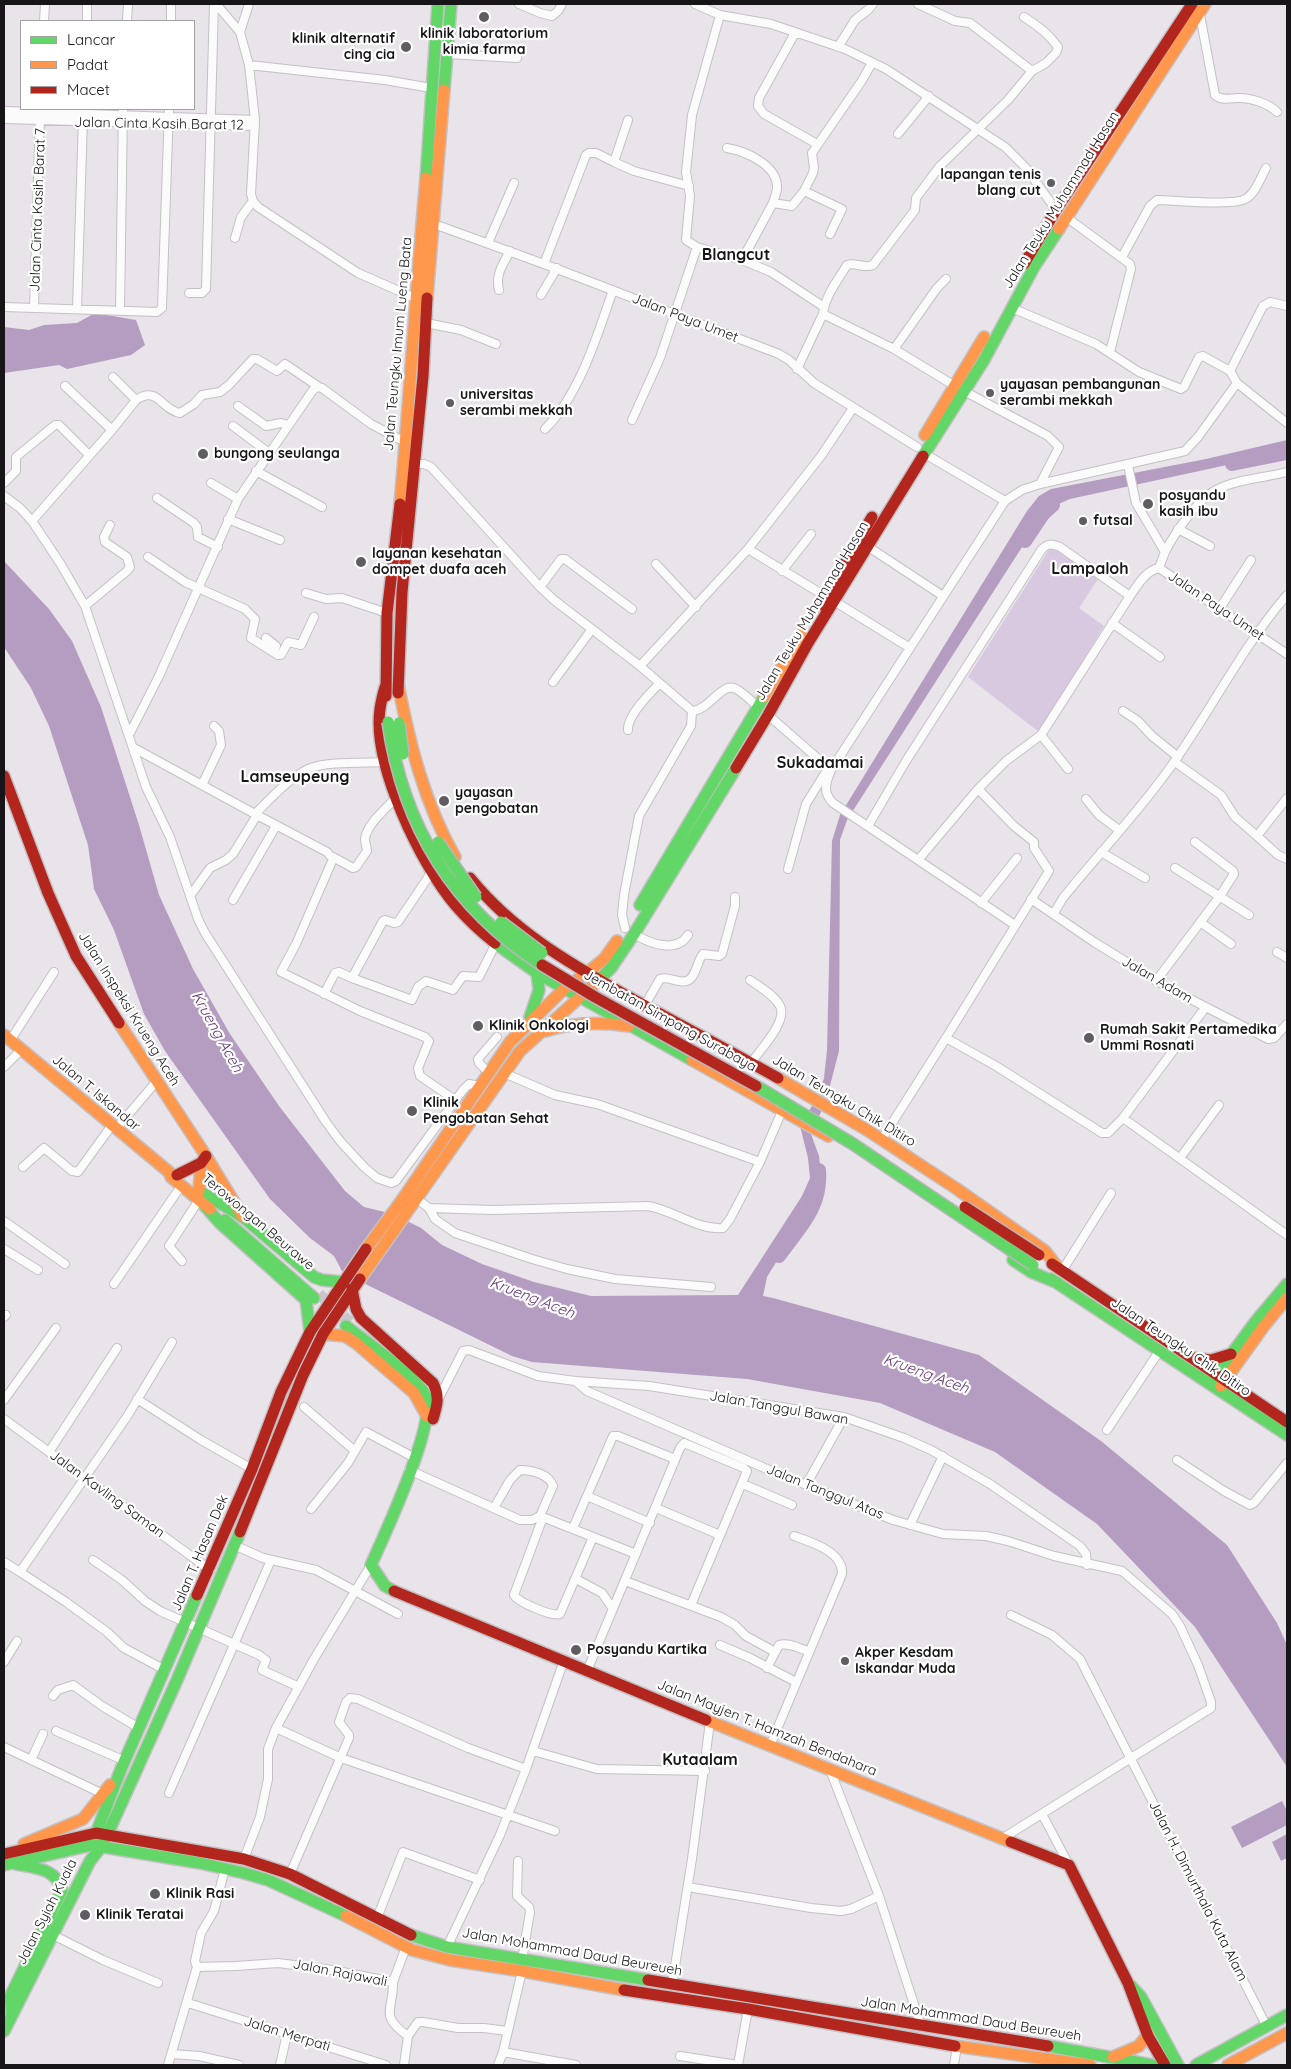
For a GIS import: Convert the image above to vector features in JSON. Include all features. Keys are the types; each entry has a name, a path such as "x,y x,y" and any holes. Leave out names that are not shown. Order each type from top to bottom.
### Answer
{"main road":[{"name":"Jalan Teungku Imum Lueng Bata","path":"394,722 398,684 402,592 414,464 418,374 415,298 429,142 438,4"},
{"name":"Jalan Teungku Imum Lueng Bata","path":"394,722 385,687 387,613 397,536 405,442 426,323 451,4"},
{"name":"Jalan Teuku Muhammad Hasan","path":"960,389 1056,210 1199,7"},
{"name":"Jalan Teuku Muhammad Hasan","path":"353,1288 520,1051 611,968 630,931 758,707 1012,308 1034,267 1199,7"},
{"name":"Jalan Teuku Muhammad Hasan","path":"343,1280 402,1200 510,1042 565,988 604,959 630,931 768,715 829,598 868,546 892,495"},
{"name":"Jalan Teungku Imum Lueng Bata","path":"398,684 408,737 422,788 435,819 456,859 476,886 508,919 530,937 600,980"},
{"name":"Jalan Teungku Imum Lueng Bata","path":"385,687 379,706 379,722 386,762 396,798 423,857 455,904 495,945 537,973 579,996"},
{"name":"Jembatan Simpang Surabaya","path":"394,722 393,753 403,793 418,826 443,871 464,900 515,948 605,1003 790,1105 873,1155 1036,1260"},
{"name":"Jalan Inspeksi Krueng Aceh","path":"4,776 62,928 76,956 203,1160 243,1217"},
{"path":"527,1024 540,993 541,984 537,973"},
{"name":"Jalan Teungku Chik Ditiro","path":"600,980 808,1095 882,1139 1045,1251 1191,1357 1218,1382 1287,1435"},
{"path":"579,996 782,1110"},
{"path":"540,1033 576,1023 608,1023 632,1026"},
{"name":"Jalan T. Iskandar","path":"7,1038 175,1178"},
{"path":"480,1086 490,1093"},
{"name":"Jalan Teungku Chik Ditiro","path":"782,1110 822,1132 1031,1272 1058,1284 1160,1350 1287,1422"},
{"path":"175,1178 203,1160"},
{"path":"203,1160 201,1197 221,1224 306,1300 310,1332"},
{"name":"Terowongan Beurawe","path":"175,1178 248,1230 316,1296"},
{"path":"201,1197 243,1217 314,1277 322,1280 343,1280"},
{"name":"Jalan Teungku Chik Ditiro","path":"1036,1260 1064,1265"},
{"name":"Jalan Teungku Chik Ditiro","path":"1036,1260 1058,1284"},
{"name":"Jalan T. Hasan Dek","path":"102,1833 118,1776 210,1570 252,1469 284,1384 310,1332 343,1280"},
{"path":"1218,1382 1231,1354 1287,1284"},
{"path":"353,1288 353,1302 361,1318 433,1383 438,1392 439,1399 430,1417 371,1565"},
{"name":"Jalan T. Hasan Dek","path":"97,1845 199,1628 303,1375 323,1334 353,1288"},
{"path":"1218,1382 1287,1298"},
{"path":"348,1324 425,1394 428,1400 430,1417"},
{"path":"323,1334 341,1335 356,1343 414,1393 430,1417"},
{"path":"1191,1357 1211,1360 1231,1354"},
{"name":"Jalan Mayjen T. Hamzah Bendahara","path":"371,1565 385,1586 397,1593 710,1722 1069,1865"},
{"path":"4,1853 83,1819 118,1776"},
{"name":"Jalan Mohammad Daud Beureueh","path":"4,1853 102,1833 244,1859 290,1874 418,1938 522,1966 632,1992 748,2009 1056,2063 1090,2065"},
{"name":"Jalan Mohammad Daud Beureueh","path":"8,1864 97,1845 225,1868 268,1880 303,1895 406,1947 450,1960 522,1966 672,1984 1152,2065"},
{"name":"Jalan Syiah Kuala","path":"4,2031 97,1845"},
{"path":"8,1864 51,1872 58,1878 62,1890 10,1997 12,2015"},
{"path":"1069,1865 1128,1983 1148,2034 1165,2065"},
{"path":"1128,1983 1141,1997 1178,2065"},
{"path":"1196,2065 1287,2015"},
{"path":"1228,2065 1287,2033"},
{"path":"1112,2058 1139,2046 1148,2034"}],"street":[{"path":"44,20 45,4"},
{"path":"87,4 87,20"},
{"path":"127,20 128,4"},
{"path":"171,4 171,20"},
{"path":"215,4 240,32 249,65 255,123 251,194 253,201 258,207 358,273 415,298"},
{"path":"189,293 202,293 206,289 215,4"},
{"path":"240,32 249,4"},
{"path":"519,4 552,16 562,4"},
{"path":"695,4 720,15 759,21 838,47 872,63 929,96 1005,147 1020,161 1056,210"},
{"path":"838,47 855,20 873,4"},
{"path":"918,4 955,21 970,24 1032,71"},
{"path":"1199,7 1215,95 1220,99 1244,98 1268,106 1277,112"},
{"path":"720,15 692,114 686,172 690,196 686,240 697,247 742,260 771,272 823,310 894,349 960,389 1048,436 1060,447 1040,484"},
{"path":"798,369 823,310 847,264 866,266 873,264 914,210 916,198 940,166 979,130 1008,100 1032,71 1046,63 1057,52 1058,47 1043,29 1024,17"},
{"path":"795,33 759,98 758,106 764,114 817,144"},
{"path":"447,54 517,58"},
{"path":"773,203 792,206 804,191 813,173 812,153 872,63"},
{"path":"249,65 385,80 432,88"},
{"path":"898,134 929,96"},
{"path":"4,111 40,114"},
{"name":"Jalan Cinta Kasih Barat 12","path":"4,120 40,114 168,117 210,122 255,123"},
{"name":"Jalan Cinta Kasih Barat 7","path":"34,308 40,114"},
{"path":"77,309 84,115"},
{"path":"120,310 123,116"},
{"path":"4,307 157,312 162,306 168,117"},
{"path":"614,162 628,120"},
{"path":"727,148 760,160 774,175 777,186 773,203 742,260"},
{"path":"544,264 586,155 589,153 596,153 634,171 689,186"},
{"path":"1122,257 1150,206 1157,200 1200,202 1243,200 1250,196 1266,168"},
{"path":"488,244 514,183"},
{"path":"804,191 842,209 830,234"},
{"path":"235,238 241,217 253,201"},
{"path":"1066,217 1122,257 1128,262 1131,269 1110,352"},
{"name":"Jalan Paya Umet","path":"434,224 556,268 779,354 789,360 814,383 1006,502"},
{"path":"632,420 660,358 697,247"},
{"path":"499,290 498,276 510,251"},
{"path":"541,295 556,268"},
{"path":"894,349 937,288 946,279"},
{"path":"545,429 561,411 573,391 613,290"},
{"path":"1230,372 1263,306 1270,302 1287,306"},
{"path":"1012,308 1075,334 1110,352 1139,372 1181,389 1184,387 1199,357 1203,356 1230,372 1237,383 1287,423"},
{"path":"426,323 460,330 496,344"},
{"path":"32,521 136,400 145,394 151,395 175,412 180,413 194,404 202,395 220,392 230,385 253,359 257,359 277,371 285,364 371,424 405,442"},
{"path":"113,378 136,400"},
{"path":"788,869 806,804 1006,502 1022,490 1040,484 1128,466 1185,451 1198,437 1237,383"},
{"path":"65,386 112,430"},
{"path":"130,734 159,676 238,499 313,390 319,387"},
{"path":"238,406 266,426 281,423 288,425"},
{"path":"640,666 748,549 821,456 853,408"},
{"path":"4,483 16,471 16,457 55,425 59,425 89,455"},
{"path":"233,426 269,453"},
{"path":"414,464 428,465 540,587 640,666 692,711 703,709 723,690 731,687 737,689 758,707"},
{"name":"Jalan Paya Umet","path":"1128,466 1137,506 1165,552"},
{"path":"256,471 322,507"},
{"name":"Jalan Paya Umet","path":"1287,472 1218,488 1207,497 1178,529 1165,552 1159,568 1287,654"},
{"path":"211,483 238,499"},
{"path":"4,496 20,508 32,521 60,563 85,606 106,671 130,734 146,787 170,837 198,919 214,948 311,1101 340,1142 376,1178 391,1183 396,1181 455,1100 469,1084 480,1086"},
{"path":"157,498 194,523 197,527 198,537 218,547"},
{"path":"228,519 280,540"},
{"path":"85,606 130,567 127,557 105,542 104,537 110,524"},
{"path":"1178,529 1210,546"},
{"path":"782,571 811,534"},
{"path":"865,824 1047,544 1060,547 1130,596"},
{"path":"868,546 943,596"},
{"path":"748,549 910,648"},
{"path":"148,557 185,582 253,615 256,619 251,638 281,655 288,642 301,645 314,617"},
{"path":"540,587 562,559 565,559 632,609"},
{"path":"1220,608 1251,560"},
{"path":"656,564 696,607"},
{"path":"919,860 978,789 1006,761 1041,735 1130,596 1151,570 1159,568"},
{"path":"306,593 326,599 342,598 387,613"},
{"path":"1054,913 1062,898 1176,759 1198,728 1226,678 1287,595"},
{"path":"1112,623 1160,657"},
{"path":"553,682 592,629"},
{"path":"266,638 276,646 274,652"},
{"path":"628,730 629,722 639,707 659,684"},
{"path":"688,935 683,941 667,946 645,940 630,931 622,915 639,816 691,726 692,711"},
{"path":"1122,711 1129,714 1176,759 1221,795 1235,817 1278,856 1287,860"},
{"path":"768,715 830,769"},
{"path":"202,785 220,745 219,731 214,726"},
{"path":"1041,735 1068,769"},
{"path":"134,748 353,868 356,867 367,851 365,839 373,823 379,814 396,798"},
{"path":"190,896 210,868 233,854 256,814 285,786 309,768 321,765 386,762"},
{"path":"830,769 825,786 828,798 840,808 1015,925"},
{"path":"882,1139 1049,873 1049,868 1034,848 1034,842 1014,826 978,789"},
{"path":"1257,836 1287,798"},
{"path":"1086,799 1101,817 1119,830"},
{"path":"233,900 276,826"},
{"path":"1156,981 1220,896 1234,872 1194,842"},
{"path":"1101,852 1145,878"},
{"path":"333,857 333,862 296,944 281,970 283,974 429,1041 418,1068 420,1076 455,1100"},
{"path":"981,903 1017,858"},
{"path":"1175,868 1249,915"},
{"path":"352,978 383,921 386,920 395,924 398,922 433,870"},
{"path":"645,1005 660,979 666,977 677,981 687,980 692,977 703,954 719,956 722,954 735,906 735,897"},
{"name":"Jalan Adam","path":"1031,899 1156,981 1268,1039 1274,1038 1287,1024"},
{"path":"1200,922 1230,944"},
{"path":"324,994 339,972 412,1000 418,987 426,981 455,990 463,976 479,977 495,945"},
{"path":"1277,952 1287,958"},
{"path":"7,1038 54,972"},
{"path":"750,980 776,1001 780,1006 782,1014 780,1023 751,1063"},
{"path":"946,1038 996,1066 1102,1133 1112,1132 1205,1008"},
{"path":"489,1073 479,1063 478,1059 497,1037"},
{"path":"4,1067 20,1050"},
{"path":"504,1073 555,1094 597,1104 760,1162"},
{"path":"23,1167 44,1148 72,1171 78,1172 114,1127 156,1082"},
{"path":"1180,1158 1219,1105"},
{"path":"414,1203 429,1208 493,1210 648,1206 664,1209 703,1225 720,1228 726,1226 760,1162 782,1110"},
{"path":"1123,1118 1287,1235"},
{"path":"425,1143 448,1133"},
{"path":"114,1284 175,1178"},
{"path":"1064,1265 1111,1193"},
{"path":"182,1261 169,1246 201,1197"},
{"path":"429,1208 435,1219 455,1233 558,1266 628,1281 711,1286"},
{"path":"4,1220 65,1264"},
{"path":"4,1249 38,1270"},
{"path":"4,1400 56,1328"},
{"path":"20,1572 137,1398 172,1342"},
{"path":"48,1452 117,1348"},
{"name":"Jalan Tanggul Bawan","path":"439,1399 461,1354 466,1350 530,1374 575,1381 649,1386 844,1417 904,1438 943,1456 990,1484 1075,1542 1085,1552 1087,1565"},
{"path":"1107,1430 1160,1350"},
{"name":"Jalan Tanggul Atas","path":"575,1381 587,1391 806,1485 910,1525 943,1534 986,1536 1087,1565 1122,1571 1172,1614 1180,1626 1198,1665 1212,1706 1209,1710 1130,1758"},
{"path":"137,1398 201,1440 252,1469"},
{"path":"304,1407 355,1451"},
{"path":"806,1485 844,1417"},
{"name":"Jalan Kavling Saman","path":"4,1419 210,1570"},
{"path":"311,1509 348,1463 366,1432 416,1455"},
{"path":"573,1528 613,1436 618,1436 675,1459"},
{"path":"586,1671 650,1523 675,1459 681,1446 688,1444 746,1469 747,1474 691,1605"},
{"path":"910,1525 943,1456"},
{"path":"1177,1460 1250,1505 1254,1503 1287,1463"},
{"path":"409,1470 520,1520 532,1520 542,1517 636,1554"},
{"path":"494,1508 513,1476 520,1470 530,1471 549,1480 553,1486 514,1596 548,1613 559,1615 593,1537"},
{"path":"743,1484 792,1504"},
{"path":"587,1496 650,1523"},
{"path":"656,1508 720,1535"},
{"path":"770,1746 842,1570 841,1566 827,1551 794,1536"},
{"path":"234,1546 271,1560 316,1570 398,1614"},
{"path":"93,1560 122,1580 145,1601 160,1611 266,1659 262,1670 299,1687"},
{"path":"169,1793 271,1560"},
{"path":"4,1562 108,1632 124,1648 165,1670"},
{"path":"244,1859 260,1817 268,1778 268,1749 276,1728 354,1591 371,1565"},
{"path":"576,1579 602,1593 613,1608"},
{"path":"625,1581 691,1605 732,1623 746,1636 775,1652"},
{"name":"Jalan H. Dimurthala Kuta Alam","path":"1011,1615 1052,1635 1080,1659 1266,2025"},
{"path":"4,1662 17,1641"},
{"path":"767,1668 779,1645 783,1644 809,1651"},
{"path":"720,1645 796,1682"},
{"path":"447,1947 480,1880 509,1814 563,1662"},
{"path":"53,1696 58,1690 73,1685 102,1706 139,1728"},
{"path":"290,1874 341,1758 349,1735 339,1722 347,1699 353,1698 468,1748 526,1769"},
{"path":"672,1984 705,1771 710,1722"},
{"path":"276,1728 341,1758 555,1831"},
{"path":"56,1731 125,1761"},
{"path":"31,1760 43,1734"},
{"path":"4,1748 103,1794"},
{"path":"532,1750 597,1769 705,1771"},
{"path":"1003,1838 1130,1758"},
{"path":"830,1770 879,1896 921,2026"},
{"path":"1042,1814 1069,1865"},
{"path":"377,1918 402,1852 480,1880"},
{"path":"498,2065 503,2052 522,1966 530,1912 529,1907 519,1899 516,1892 518,1861"},
{"path":"168,2065 188,2003 197,1967 195,1961 201,1932 214,1910 225,1868"},
{"path":"688,1887 772,1902 841,1911 851,1909 879,1896"},
{"path":"53,1935 103,1960 158,1982"},
{"path":"393,1982 406,1947"},
{"name":"Jalan Rajawali","path":"197,1967 278,1963 332,1970 393,1982 389,2015 394,2023 408,2036"},
{"name":"Jalan Merpati","path":"188,2003 386,2065"},
{"path":"680,2056 738,2065 748,2009"},
{"path":"404,2065 408,2036 418,2022 458,2028 484,2028 508,2031"},
{"path":"280,2065 287,2034"},
{"path":"954,2065 957,2046"},
{"path":"503,2052 576,2065"},
{"path":"172,2054 199,2056 239,2065"}],"shaded area":[{"path":"1052,545 1098,579 1079,608 1104,626 1039,732 968,677"}],"water":[{"path":"95,313 136,320 145,345 131,355 67,369 59,365 4,373 4,327 29,330 44,325 77,323"},
{"name":"Krueng Aceh","path":"1287,440 1287,452 1070,499 1054,506 1040,519 847,820 840,840 839,1051 826,1101 811,1134 819,1156 822,1182 814,1201 767,1277 763,1296 979,1355 1101,1441 1227,1545 1277,1623 1287,1645 1287,1767 1195,1627 1097,1524 995,1452 880,1403 747,1379 532,1362 512,1356 343,1273 334,1256 310,1238 270,1199 165,1051 144,1014 114,930 94,889 88,845 49,726 31,688 4,647 4,561 49,609 72,641 101,707 139,825 159,895 193,969 230,1034 279,1106 345,1191 364,1207 393,1214 421,1228 442,1245 482,1264 534,1282 591,1296 738,1295 802,1196 810,1178 808,1158 800,1126 819,1094 824,1078 827,1050 832,841 840,815 1027,511 1039,496 1051,489 1206,459"},
{"path":"1282,1801 1287,1811 1287,1825 1242,1848 1231,1827"},
{"path":"1287,1834 1287,1858 1281,1861 1272,1842"}],"waterway":[{"path":"1232,464 1287,453"},
{"path":"1025,541 1043,514 1053,505"},
{"path":"779,1256 802,1226 813,1206 817,1195 819,1170"}],"tunnel":[{"path":"319,1294 350,1322"}],"traffic: fast":[{"path":"426,178 438,4"},
{"path":"444,90 451,4"},
{"path":"923,456 984,360 1034,267 1059,229"},
{"path":"640,905 764,697"},
{"path":"388,722 395,760 406,796 420,830 437,861 482,918 510,942 542,965"},
{"path":"399,723 403,754"},
{"path":"600,979 611,968 634,934 736,768"},
{"path":"438,842 476,897"},
{"path":"501,922 542,953"},
{"path":"495,943 537,973 692,1060"},
{"path":"530,1017 539,990 537,973"},
{"path":"756,1086 853,1144 1033,1265"},
{"path":"203,1193 243,1217 314,1277 322,1280 342,1282"},
{"path":"204,1205 221,1224 306,1300 310,1332"},
{"path":"225,1220 314,1298"},
{"path":"1013,1260 1031,1272 1058,1283"},
{"path":"1051,1279 1287,1435"},
{"path":"1213,1379 1256,1321 1287,1284"},
{"path":"346,1326 413,1379 426,1396 427,1410 424,1430 417,1454 408,1480 371,1565 385,1586 394,1591"},
{"path":"103,1844 177,1680 240,1532"},
{"path":"93,1841 121,1769 197,1595"},
{"path":"4,1865 92,1845 200,1863 244,1873 268,1880 346,1916"},
{"path":"4,2031 90,1861 102,1846"},
{"path":"12,2015 10,1997 62,1890 55,1877 50,1873 37,1868 16,1864"},
{"path":"411,1935 447,1947 648,1980"},
{"path":"1131,1986 1141,1997 1178,2065"},
{"path":"1196,2065 1287,2015"},
{"path":"1048,2046 1152,2065"}],"traffic: slow":[{"path":"1059,229 1205,4"},
{"path":"427,298 444,90"},
{"path":"400,504 426,178"},
{"path":"925,435 984,337"},
{"path":"764,697 801,635"},
{"path":"398,684 419,773 435,815 455,857"},
{"path":"587,973 604,959 617,941"},
{"path":"366,1249 402,1200 510,1042 565,988 587,973"},
{"path":"360,1279 520,1051 600,979"},
{"path":"119,1023 206,1156 243,1217"},
{"path":"545,1031 587,1024 629,1026"},
{"path":"4,1035 169,1172 171,1177 210,1209"},
{"path":"692,1060 828,1136"},
{"path":"778,1078 867,1130 957,1189 1045,1251 1059,1269"},
{"path":"199,1191 201,1163"},
{"path":"1221,1386 1264,1326 1287,1298"},
{"path":"323,1334 345,1336 356,1343 414,1393 427,1416"},
{"path":"706,1720 1011,1842"},
{"path":"24,1844 83,1819 110,1785"},
{"path":"346,1916 412,1950 450,1960 624,1990"},
{"path":"1228,2065 1287,2033"},
{"path":"1113,2057 1139,2046 1148,2034"},
{"path":"955,2046 1090,2065"}],"traffic: jam":[{"path":"1024,264 1056,210 1192,4"},
{"path":"398,693 402,592 423,376 427,298"},
{"path":"736,768 808,643 923,456"},
{"path":"386,696 387,613 400,504"},
{"path":"820,605 872,517"},
{"path":"385,687 380,709 380,732 391,785 402,813 414,840 442,888 465,916 495,943"},
{"path":"4,776 48,893 76,956 119,1023"},
{"path":"470,878 487,897 523,930 563,958 627,996 778,1078"},
{"path":"542,965 595,997 756,1086"},
{"path":"177,1175 201,1163 206,1156"},
{"path":"965,1207 1039,1255"},
{"path":"197,1595 252,1469 281,1392 310,1332 366,1249"},
{"path":"1052,1264 1287,1422"},
{"path":"240,1532 303,1375 323,1334 360,1279"},
{"path":"352,1289 356,1309 361,1318 433,1383 437,1397 433,1419"},
{"path":"1193,1358 1211,1360 1231,1354"},
{"path":"394,1591 706,1720"},
{"path":"4,1854 96,1833 244,1859 290,1874 411,1935"},
{"path":"1011,1842 1069,1865 1128,1983 1148,2036 1165,2065"},
{"path":"648,1980 1048,2046"},
{"path":"624,1990 748,2009 955,2046"}],"place":[{"name":"klinik laboratorium kimia farma","path":"484,17"},
{"name":"klinik alternatif cing cia","path":"406,47"},
{"name":"lapangan tenis blang cut","path":"1051,183"},
{"name":"yayasan pembangunan serambi mekkah","path":"990,393"},
{"name":"universitas serambi mekkah","path":"450,403"},
{"name":"bungong seulanga","path":"203,454"},
{"name":"posyandu kasih ibu","path":"1148,504"},
{"name":"futsal","path":"1083,521"},
{"name":"layanan kesehatan dompet duafa aceh","path":"361,562"},
{"name":"yayasan pengobatan","path":"444,801"},
{"name":"Klinik Onkologi","path":"478,1026"},
{"name":"Rumah Sakit Pertamedika Ummi Rosnati","path":"1089,1038"},
{"name":"Klinik Pengobatan Sehat","path":"412,1111"},
{"name":"Posyandu Kartika","path":"576,1650"},
{"name":"Akper Kesdam Iskandar Muda","path":"845,1661"},
{"name":"Klinik Rasi","path":"155,1894"},
{"name":"Klinik Teratai","path":"85,1915"}],"district":[{"name":"Blangcut","path":"736,255"},
{"name":"Lampaloh","path":"1090,569"},
{"name":"Sukadamai","path":"820,763"},
{"name":"Lamseupeung","path":"295,777"},
{"name":"Kutaalam","path":"700,1760"}]}
